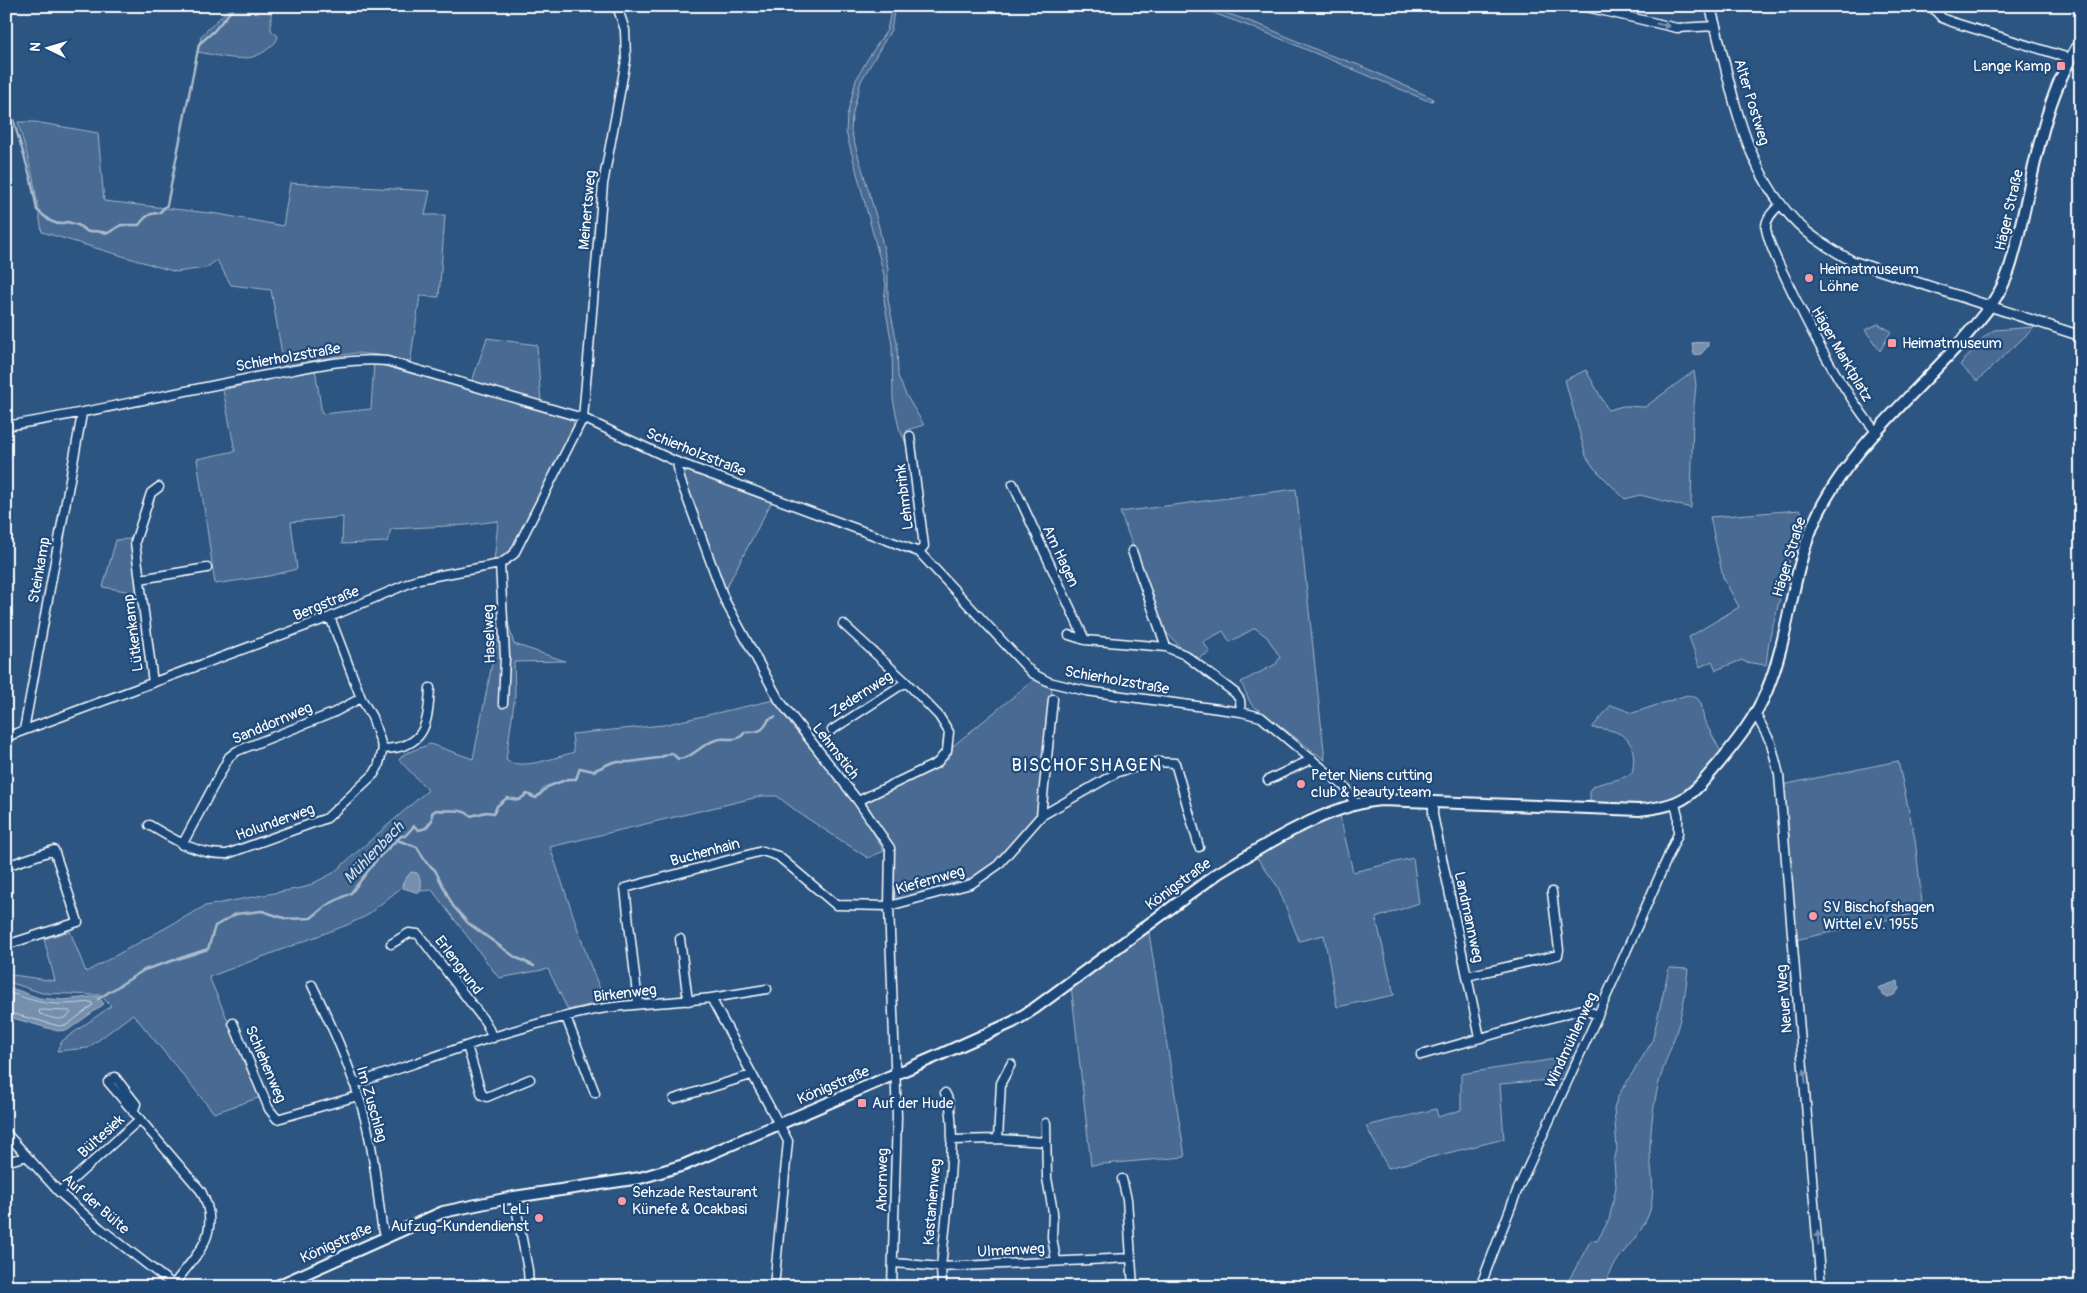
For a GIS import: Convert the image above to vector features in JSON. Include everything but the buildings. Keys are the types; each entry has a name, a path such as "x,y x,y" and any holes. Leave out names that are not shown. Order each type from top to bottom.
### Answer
{"main road":[{"name":"Häger Straße","path":"1356,804 1381,800 1639,810 1675,804 1693,792 1709,775 1755,713 1767,689 1776,661 1795,581 1812,526 1833,487 1851,461 1923,384 1989,307 2002,288 2012,261 2043,128 2059,79 2069,58 2081,41"},
{"name":"Königstraße","path":"275,1287 443,1212 514,1197 640,1178 684,1165 1013,1022 1067,985 1217,874 1277,840 1356,804"}],"street":[{"name":"Meinertsweg","path":"583,418 603,184 626,60 625,30 617,6"},
{"path":"1582,6 1677,28 1716,26"},
{"name":"Alter Postweg","path":"1710,6 1743,132 1763,178 1781,204 1813,237 1852,261 2081,336"},
{"path":"1931,6 1942,18 1952,22 2069,58"},
{"name":"Häger Marktplatz","path":"1781,204 1768,218 1766,228 1777,261 1797,303 1856,408 1877,433"},
{"name":"Schierholzstraße","path":"6,426 82,414 232,381 354,359 387,360 583,418 677,462 919,552 1032,673 1049,682 1086,691 1242,712 1261,717 1347,789 1356,804"},
{"name":"Steinkamp","path":"24,730 82,414"},
{"path":"500,564 514,554 524,537 583,418"},
{"name":"Lehmbrink","path":"910,436 924,546 919,552"},
{"name":"Lehmstich","path":"677,462 680,479 722,592 736,622 779,700 858,802 890,848 889,906 894,1075"},
{"name":"Am Hagen","path":"1013,484 1084,640"},
{"name":"Lütkenkamp","path":"152,682 135,542 151,493 159,487"},
{"path":"1132,551 1166,647"},
{"name":"Bergstraße","path":"6,738 330,617 419,579 500,564"},
{"name":"Haselweg","path":"500,564 505,656 503,704"},
{"name":"Lütkenkamp","path":"140,579 207,568"},
{"path":"330,617 361,698 372,717 383,749 414,741 423,733 428,716 430,688"},
{"name":"Zedernweg","path":"843,624 906,682 939,716 949,732 947,751 936,763 858,802"},
{"path":"1068,634 1084,640 1166,647 1185,655 1234,693 1240,700 1242,712"},
{"name":"Zedernweg","path":"832,730 906,682"},
{"name":"Sanddornweg","path":"182,845 229,758 237,751 333,713 361,698"},
{"path":"1041,816 1053,699"},
{"name":"Neuer Weg","path":"1755,713 1771,743 1779,775 1821,1287"},
{"name":"Holunderweg","path":"149,825 182,845 214,854 227,854 326,818 374,774 382,757 383,749"},
{"path":"1268,780 1312,758"},
{"name":"Kiefernweg","path":"889,906 971,884 998,865 1041,816 1118,772 1157,762 1175,763 1199,846"},
{"name":"Landmannweg","path":"1433,802 1433,816 1480,1038"},
{"name":"Windmühlenweg","path":"1480,1287 1517,1191 1678,834 1678,815 1675,804"},
{"path":"6,866 54,850 78,922 6,945"},
{"name":"Buchenhain","path":"638,1003 625,888 762,851 778,856 836,905 889,906"},
{"path":"1467,976 1558,955 1552,892"},
{"name":"Erlengrund","path":"391,944 409,934 418,934 486,1023 493,1038"},
{"path":"680,939 688,1001"},
{"name":"Im Zuschlag","path":"312,985 335,1031 358,1096 371,1145 382,1226 386,1237"},
{"name":"Birkenweg","path":"354,1084 467,1046 566,1017 638,1003 688,1001 767,988"},
{"path":"711,998 788,1141 774,1287"},
{"path":"1421,1055 1582,1009 1598,1015"},
{"path":"566,1017 595,1093"},
{"name":"Schlehenweg","path":"233,1023 269,1110 277,1119 358,1096"},
{"path":"467,1046 482,1095 488,1097 530,1079"},
{"path":"998,1139 1002,1083 1010,1064"},
{"path":"674,1099 751,1075"},
{"name":"Ahornweg","path":"892,1287 897,1117 894,1075"},
{"name":"Kastanienweg","path":"942,1287 941,1267 951,1140 951,1114 949,1099 945,1093"},
{"path":"133,1112 201,1191 208,1205 211,1223 206,1242 175,1286"},
{"name":"Bültesiek","path":"59,1192 140,1120"},
{"path":"1046,1123 1047,1178 1053,1212 1052,1237 1056,1261"},
{"name":"Auf der Bülte","path":"6,1133 59,1192 100,1228 175,1286"},
{"name":"Kastanienweg","path":"951,1140 998,1139 1046,1142"},
{"path":"6,1162 26,1156"},
{"path":"1122,1179 1127,1199 1132,1287"},
{"path":"514,1197 528,1270 529,1287"},
{"name":"Ulmenweg","path":"894,1263 941,1267 1130,1258"}],"shaded area":[{"path":"232,6 271,6 271,30 278,36 276,41 261,54 253,57 235,58 198,52 201,36"},
{"path":"892,6 895,6 891,30 861,81 852,116 851,131 878,223 888,268 888,300 897,343 898,376 906,395 924,425 907,430 909,450 899,428 893,399 892,345 884,300 886,285 846,132 847,116 856,80 887,30"},
{"path":"1206,6 1263,26 1324,53 1359,65 1432,98 1433,101 1426,100 1262,31 1205,10"},
{"path":"18,122 35,122 98,133 104,201 218,214 283,226 290,183 430,191 425,215 445,215 439,297 420,296 410,364 379,355 355,353 284,366 271,290 231,285 217,260 206,268 176,272 42,232 33,177"},
{"path":"1878,324 1891,331 1880,351 1865,330"},
{"path":"2035,327 1977,381 1960,365 1985,336 1994,330"},
{"path":"487,338 537,345 541,404 471,384"},
{"path":"374,363 570,418 573,421 574,429 511,552 494,562 498,521 466,525 391,529 387,542 342,544 343,517 291,522 297,569 269,576 215,584 197,459 235,451 223,390 315,368 322,414 371,409"},
{"path":"1586,370 1608,410 1623,406 1645,407 1694,371 1696,385 1693,415 1691,508 1640,495 1625,499 1594,468 1586,456 1565,380"},
{"path":"688,470 772,501 724,592 684,481 683,473"},
{"path":"1296,489 1325,760 1251,704 1241,682 1276,664 1280,657 1267,637 1255,628 1230,642 1223,631 1203,642 1210,652 1197,659 1183,650 1165,631 1120,512"},
{"path":"1800,510 1802,512 1769,641 1766,665 1742,660 1716,670 1712,661 1700,667 1689,637 1739,607 1723,577 1710,517"},
{"path":"130,539 137,593 103,587 116,540"},
{"path":"508,623 514,644 565,661 514,662 515,695 506,760 513,763 530,764 574,752 572,734 663,725 774,700 791,725 856,804 884,851 868,858 799,813 777,796 762,796 550,847 589,962 605,1001 568,1010 548,969 499,978 432,890 420,891 421,882 403,882 402,887 366,916 347,925 209,977 261,1097 214,1113 133,1014 88,1048 57,1051 62,1041 111,1006 100,995 42,993 6,981 6,974 55,981 44,939 70,931 86,972 205,906 306,887 333,873 428,790 399,760 404,754 430,744 473,759 500,624"},
{"path":"1036,678 1052,686 1039,815 996,864 975,879 895,902 892,846 865,801 938,765 953,746"},
{"path":"1687,695 1697,698 1701,703 1704,720 1721,752 1697,782 1679,797 1658,804 1590,803 1590,789 1594,786 1632,773 1633,752 1626,738 1612,731 1592,728 1611,705 1633,713"},
{"path":"1898,761 1915,839 1923,912 1795,940 1782,785"},
{"path":"1339,812 1353,872 1413,858 1419,903 1376,918 1394,995 1337,1007 1324,935 1299,941 1278,887 1254,854"},
{"path":"1148,927 1185,1157 1091,1165 1071,985"},
{"path":"1669,968 1688,969 1679,1022 1663,1068 1653,1111 1650,1148 1653,1191 1651,1208 1638,1234 1613,1267 1605,1287 1565,1287 1591,1240 1597,1241 1609,1220 1616,1187 1614,1161 1617,1149 1614,1108 1618,1096 1652,1042"},
{"path":"1574,1056 1563,1079 1500,1084 1504,1139 1388,1168 1366,1126 1436,1109 1438,1117 1461,1110 1461,1074"}],"water":[{"path":"1708,342 1708,346 1701,354 1694,355 1692,343"},
{"path":"411,872 417,873 420,878 419,893 403,888 403,882"},
{"path":"1898,981 1899,989 1894,995 1884,996 1878,988"},
{"path":"6,986 39,998 63,1000 98,996 104,1004 68,1030 58,1031 6,1016"}],"waterway":[{"path":"6,116 13,119 31,179 37,210 50,221 58,224 67,222 78,225 88,232 108,233 121,225 139,225 148,216 159,213 167,205 199,44 214,31 235,6"},
{"name":"Mühlenbach","path":"98,999 144,970 208,949 215,926 236,914 262,911 287,919 311,918 327,905 351,893 378,858 414,826 419,830 426,828 432,820 432,813 436,810 459,811 471,816 486,812 494,813 497,806 507,798 519,800 527,794 536,798 547,787 568,779 576,779 580,768 593,771 613,762 630,762 658,758 672,753 678,759 684,758 710,742 720,739 735,739 742,736 745,732 760,730 765,727 769,719 775,717"},
{"path":"397,840 417,847 426,862 435,870 453,906 468,923 515,957 534,966"}],"place":[{"name":"Lange Kamp","path":"2061,66"},
{"name":"Heimatmuseum Löhne","path":"1809,278"},
{"name":"Heimatmuseum","path":"1892,343"},
{"name":"Peter Niens cutting club & beauty team","path":"1301,784"},
{"name":"SV Bischofshagen Wittel e.V. 1955","path":"1813,916"},
{"name":"Auf der Hude","path":"862,1103"},
{"name":"Sehzade Restaurant Künefe & Ocakbasi","path":"622,1201"},
{"name":"LeLi Aufzug-Kundendienst","path":"539,1218"}],"district":[{"name":"BISCHOFSHAGEN","path":"1087,765"}]}
